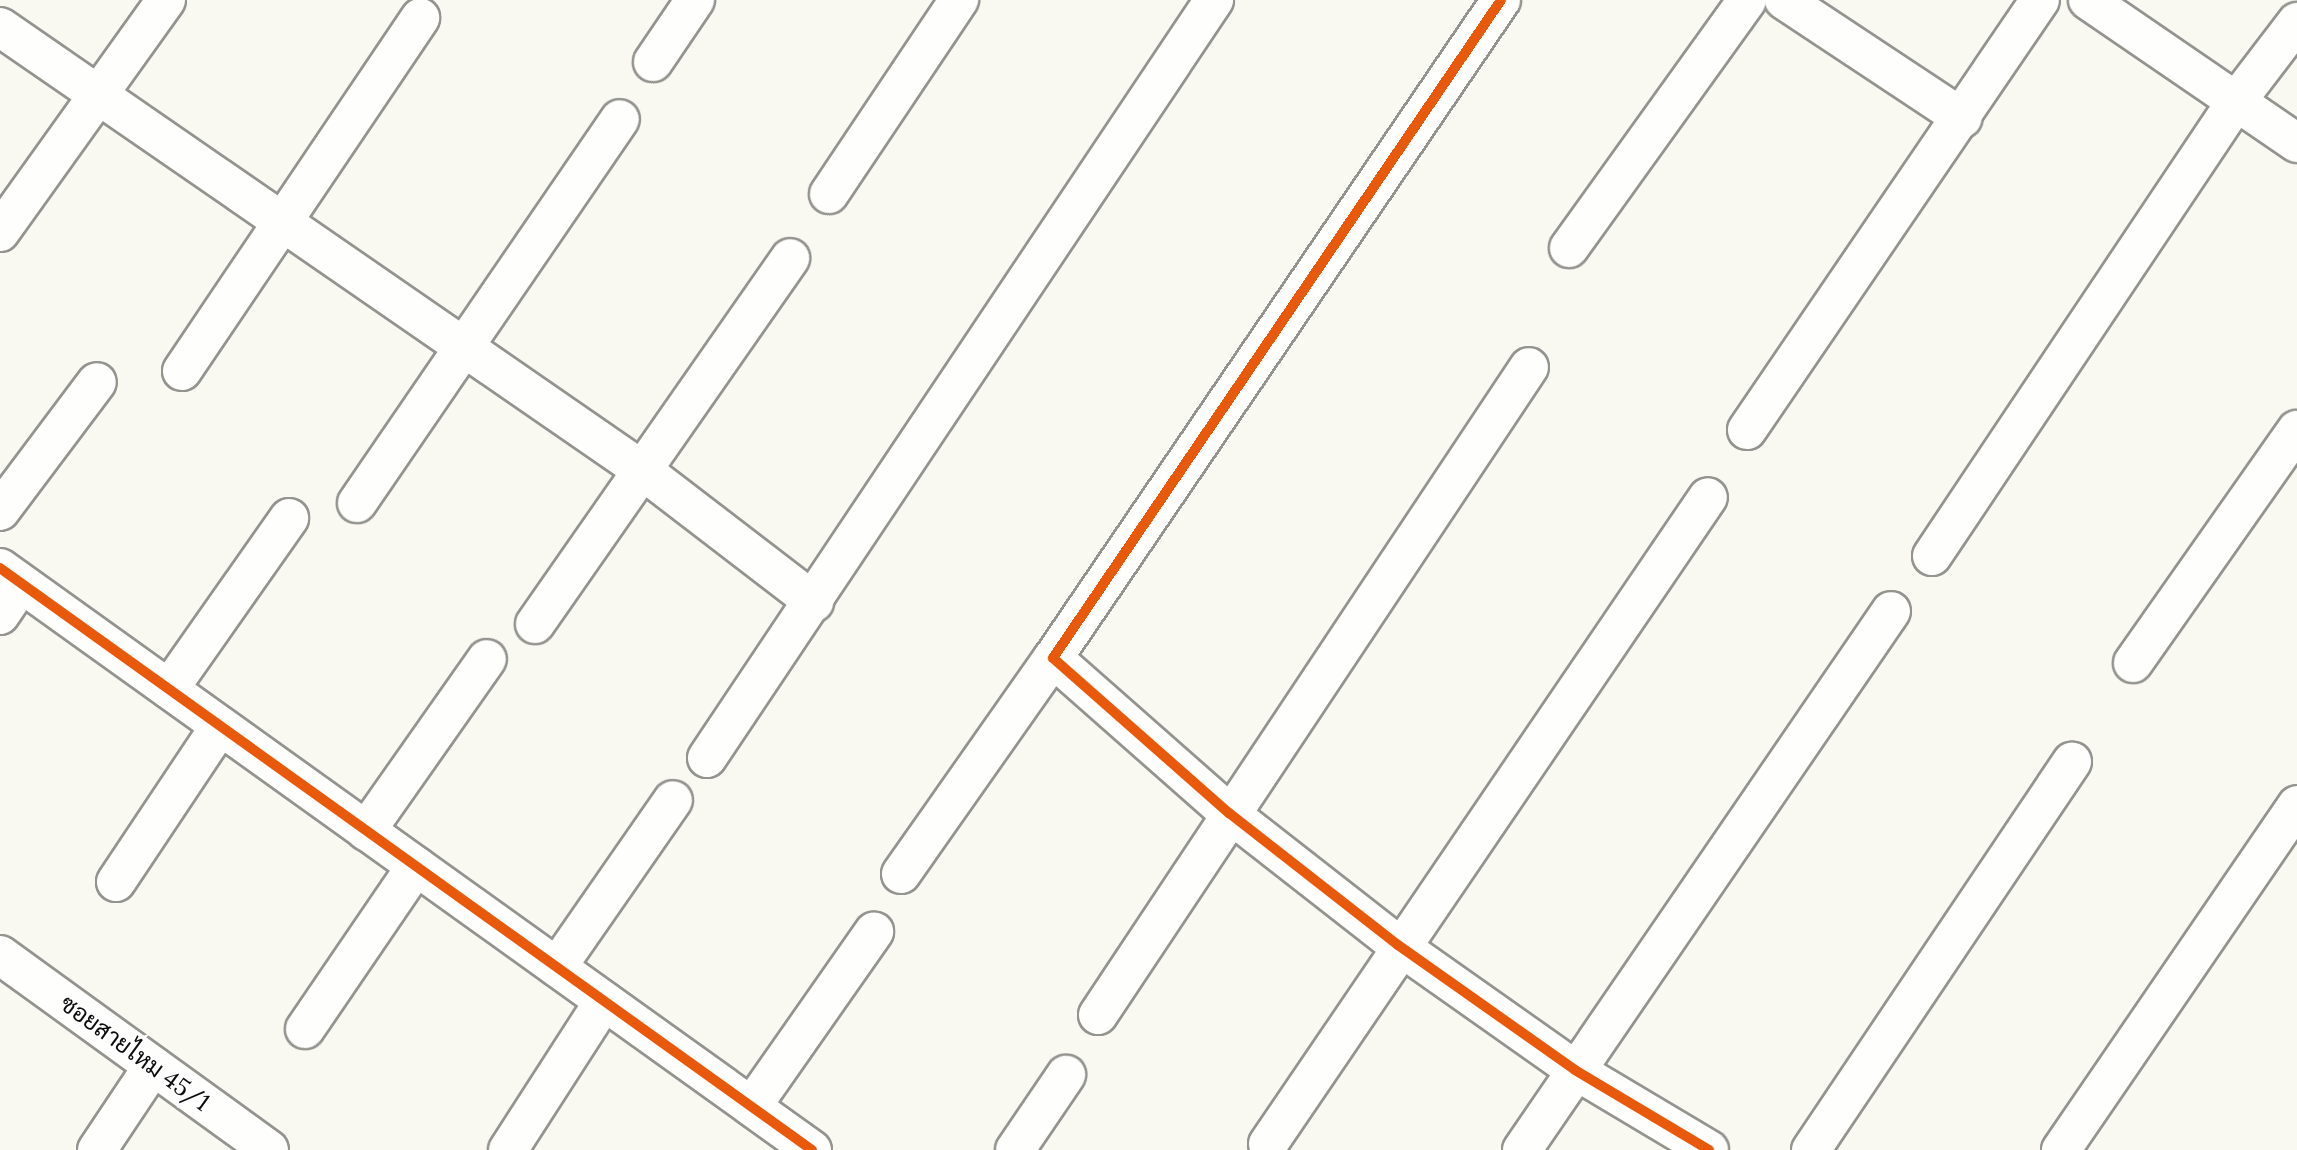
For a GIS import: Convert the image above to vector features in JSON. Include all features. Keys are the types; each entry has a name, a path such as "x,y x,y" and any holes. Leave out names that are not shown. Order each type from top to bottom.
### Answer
{"street":[{"path":"0,232 166,0"},
{"path":"653,62 695,0"},
{"path":"829,194 959,0"},
{"path":"707,758 814,602 1214,0"},
{"path":"901,874 1053,658 1501,0"},
{"path":"1569,248 1747,0"},
{"path":"1784,0 1962,118"},
{"path":"1747,430 2040,0"},
{"path":"2088,0 2297,143"},
{"path":"182,371 420,18"},
{"path":"1932,556 2235,103 2297,22"},
{"path":"0,27 642,470 814,602"},
{"path":"357,503 620,119"},
{"path":"535,624 790,258"},
{"path":"1098,1015 1228,813 1529,367"},
{"path":"0,510 97,382"},
{"path":"2133,663 2297,430"},
{"path":"1268,1144 1398,944 1708,497"},
{"path":"169,689 289,518"},
{"path":"0,615 10,576 811,1150"},
{"path":"1522,1150 1891,611"},
{"path":"1053,658 1228,813 1398,944 1575,1070 1709,1150"},
{"path":"366,831 487,659"},
{"path":"116,882 220,726"},
{"path":"1811,1150 2072,762"},
{"path":"557,967 673,800"},
{"path":"2061,1150 2297,805"},
{"path":"305,1029 416,866"},
{"path":"752,1106 874,932"},
{"name":"ซอยสายไหม 45/1","path":"0,955 269,1150"},
{"path":"508,1150 604,1001"},
{"path":"97,1150 153,1066"},
{"path":"1015,1150 1066,1075"}],"cycle path":[{"path":"1501,0 1053,658 1229,813 1398,945 1575,1070 1709,1150"},
{"path":"0,568 812,1150"}]}
